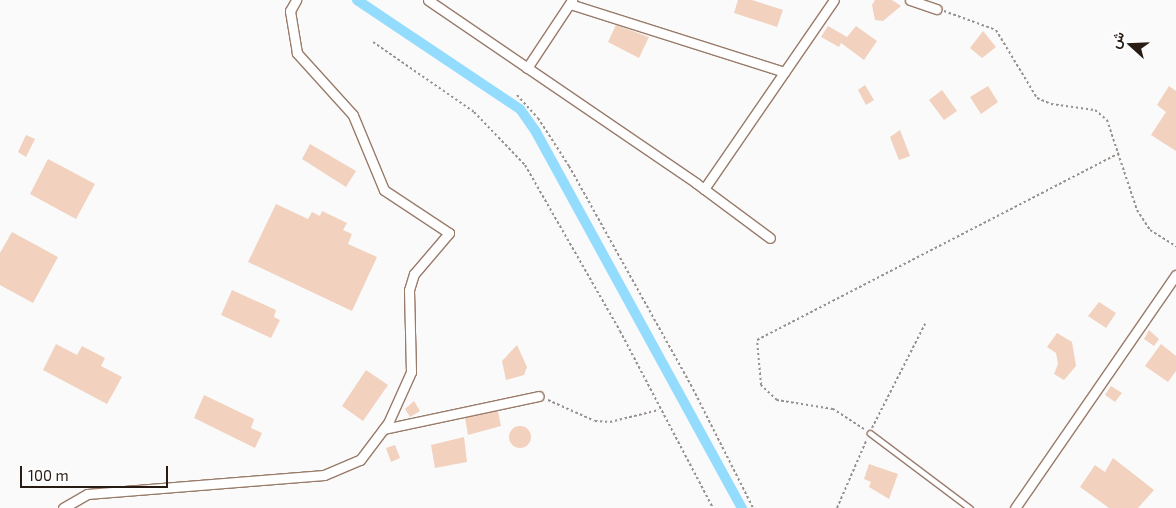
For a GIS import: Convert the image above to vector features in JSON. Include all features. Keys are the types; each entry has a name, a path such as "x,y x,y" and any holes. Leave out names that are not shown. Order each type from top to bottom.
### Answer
{"street":[{"path":"63,508 87,494 324,474 360,460 384,429 411,372 409,290 414,274 449,232 384,190 353,115 297,53 290,12 296,0"},
{"path":"428,0 704,190 770,238"},
{"path":"704,190 834,0"},
{"path":"910,0 936,9"},
{"path":"527,68 571,2 785,72"},
{"path":"1015,508 1176,275"},
{"path":"384,429 539,396"}],"lane":[{"path":"870,433 970,508"}],"path":[{"path":"936,9 996,30 1037,98 1051,104 1096,110 1107,120 1120,153 1137,210 1150,230 1176,246"},
{"path":"373,42 474,112 525,165 620,331 659,410 712,508"},
{"path":"517,95 538,118 569,166 671,348 753,508"},
{"path":"870,433 833,408 777,400 761,385 757,340 1120,153"},
{"path":"837,508 870,433 925,324"},
{"path":"539,396 595,421 610,422 659,410"}],"building":[{"path":"738,0 752,0 783,10 777,27 734,13"},
{"path":"875,0 892,0 901,6 883,21 875,20 872,5"},
{"path":"616,25 649,37 639,58 608,42"},
{"path":"828,26 847,37 856,26 877,41 864,60 841,43 839,47 821,37"},
{"path":"983,31 996,47 982,58 970,48"},
{"path":"865,85 874,100 866,105 858,90"},
{"path":"988,86 998,102 981,114 970,97"},
{"path":"1169,86 1176,91 1176,151 1151,135 1166,112 1157,105"},
{"path":"942,90 957,111 944,120 929,100"},
{"path":"900,130 910,156 899,160 890,137"},
{"path":"26,135 35,139 26,157 18,152"},
{"path":"310,144 356,171 346,187 302,159"},
{"path":"48,159 95,184 76,219 30,194"},
{"path":"276,204 308,219 312,212 320,216 322,211 347,223 343,230 352,234 348,244 377,257 352,311 248,262"},
{"path":"12,232 58,257 33,303 0,285 0,253"},
{"path":"232,290 276,310 274,317 280,320 271,338 221,315"},
{"path":"1099,302 1116,313 1106,328 1088,316"},
{"path":"1149,330 1159,339 1154,346 1144,339"},
{"path":"1057,333 1072,342 1076,366 1064,380 1054,374 1058,364 1056,353 1047,347"},
{"path":"56,344 77,355 82,346 105,358 101,366 122,377 107,404 43,370"},
{"path":"1161,344 1176,356 1176,371 1168,382 1145,366"},
{"path":"517,345 527,367 524,375 506,380 502,361"},
{"path":"366,370 388,385 363,421 342,406"},
{"path":"1111,386 1122,393 1115,402 1105,395"},
{"path":"204,395 254,419 251,428 262,433 255,448 194,418"},
{"path":"414,401 420,411 410,417 405,409"},
{"path":"498,411 501,426 468,435 465,418"},
{"path":"520,426 528,429 531,437 528,445 520,448 512,445 509,437 512,429"},
{"path":"464,437 467,462 435,468 431,445"},
{"path":"395,445 400,458 391,462 386,448"},
{"path":"1113,458 1154,490 1138,508 1109,508 1080,487 1095,465 1105,472"},
{"path":"869,464 898,474 889,499 869,487 871,482 864,479"}],"waterway":[{"path":"357,0 520,109 536,132 742,508"}]}
